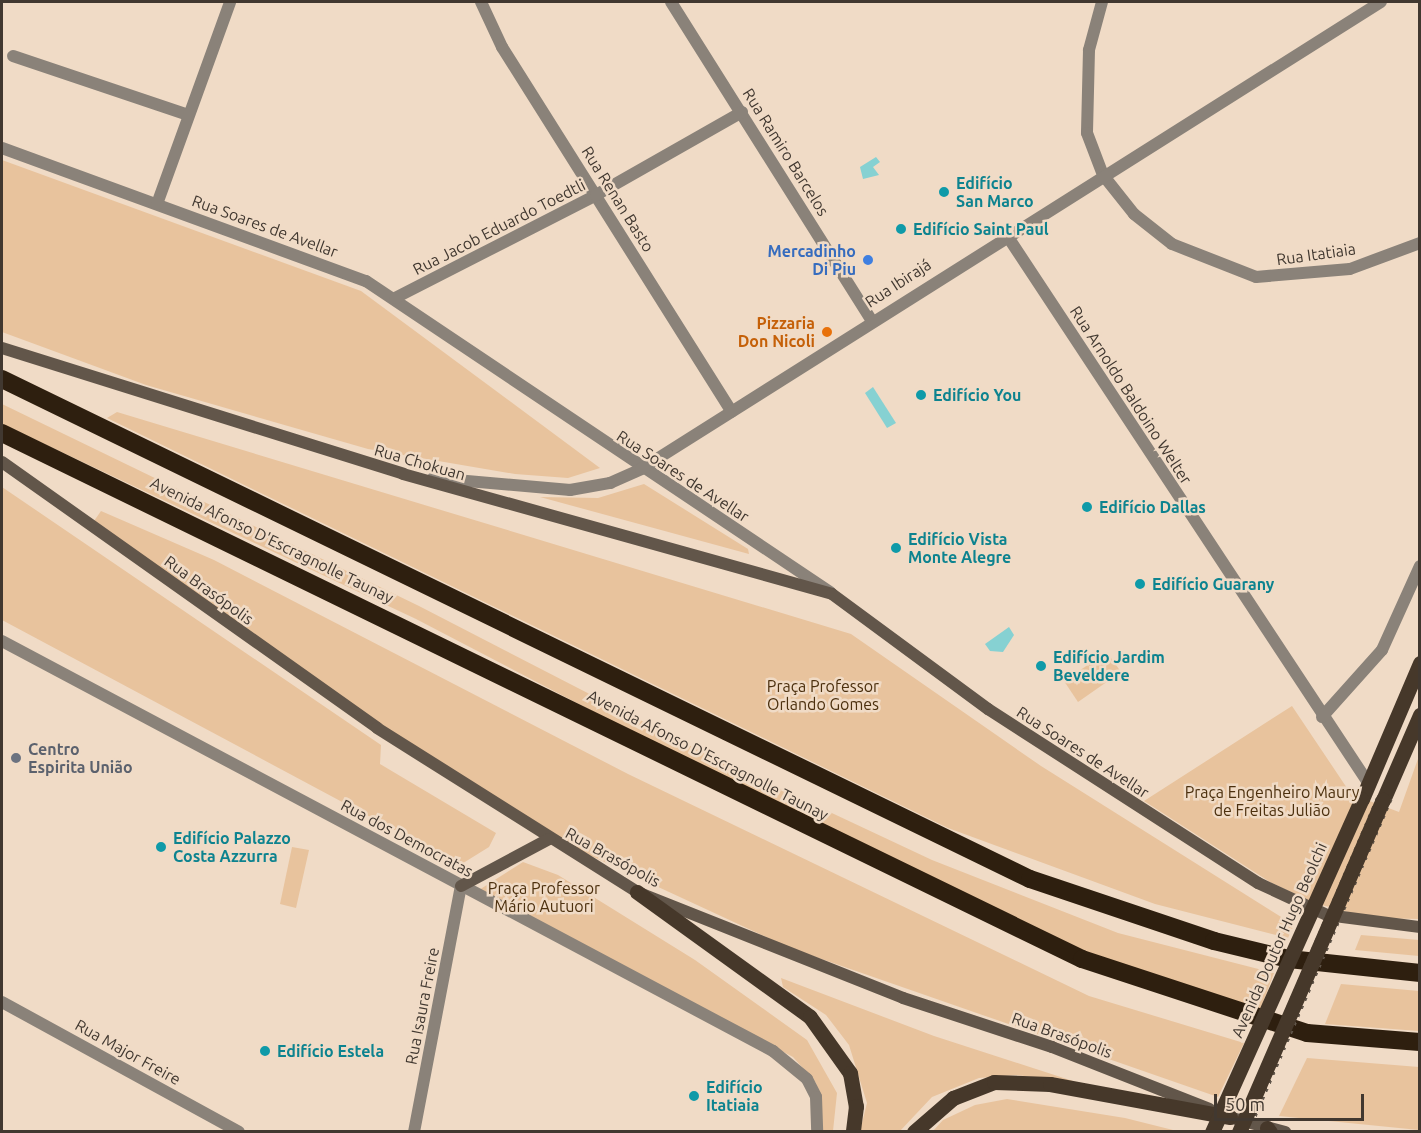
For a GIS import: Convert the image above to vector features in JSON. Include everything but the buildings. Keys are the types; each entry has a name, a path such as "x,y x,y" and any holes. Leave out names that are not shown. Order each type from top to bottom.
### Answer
{"highway":[{"name":"Avenida Afonso D'Escragnolle Taunay","path":"2,379 922,830 1030,879 1214,941 1372,971 1419,973"},
{"name":"Avenida Afonso D'Escragnolle Taunay","path":"2,434 1082,959 1286,1028 1419,1042"}],"main road":[{"name":"Avenida Doutor Hugo Beolchi","path":"1212,1131 1369,784 1419,663"},
{"path":"1239,1131 1419,715"},
{"path":"637,892 810,1017 850,1073 856,1106 853,1131"},
{"path":"914,1131 953,1098 994,1082 1050,1084 1230,1117"}],"street":[{"path":"157,204 230,2"},
{"name":"Rua Renan Basto","path":"481,2 502,47 732,412"},
{"name":"Rua Ramiro Barcelos","path":"671,2 871,320"},
{"name":"Rua Itatiaia","path":"1102,2 1084,96 1088,133 1103,174 1134,214 1172,244 1256,277 1350,269 1419,243"},
{"name":"Rua Ibirajá","path":"403,474 570,490 610,483 641,469 1006,234 1382,2"},
{"path":"13,56 188,115"},
{"name":"Rua Jacob Eduardo Toedtli","path":"395,298 596,195 742,112"},
{"name":"Rua Soares de Avellar","path":"2,148 366,280 641,469 832,594 1090,777 1308,909 1349,921 1419,927"},
{"name":"Rua Arnoldo Baldoino Welter","path":"1006,234 1322,717 1369,784"},
{"name":"Rua Chokuan","path":"2,348 403,474 832,594"},
{"name":"Rua Brasópolis","path":"2,462 377,728 549,839 637,892 903,998 1052,1047 1230,1117 1268,1130 1285,1131"},
{"path":"1322,717 1382,650 1419,566"},
{"name":"Rua dos Democratas","path":"2,641 773,1051 807,1079 816,1097 817,1131"},
{"path":"461,886 549,839"},
{"name":"Rua Isaura Freire","path":"414,1131 461,886"},
{"name":"Rua Major Freire","path":"2,1002 239,1131"}],"green space":[{"path":"2,160 361,291 600,468 568,478 515,474 368,449 146,385 2,332"},
{"path":"2,404 419,606 706,754 932,860 1118,933 1274,973 1258,1016 1109,964 759,798 416,619 2,424"},
{"name":"Praça Professor Orlando Gomes","path":"117,412 851,634 1041,766 1294,925 1288,938 1155,904 948,828 107,418"},
{"path":"644,484 748,549 749,554 540,497 598,498"},
{"name":"Praça Professor Mário Autuori","path":"2,487 381,745 380,764 496,833 489,847 460,865 2,620"},
{"path":"101,511 214,560 628,774 1089,996 1244,1043 1218,1097 790,948 587,854 415,749 94,521"},
{"path":"1107,652 1121,672 1078,702 1064,681"},
{"name":"Praça Engenheiro Maury de Freitas Julião","path":"1292,706 1351,794 1399,812 1419,756 1419,919 1371,918 1314,903 1270,882 1144,801"},
{"path":"292,847 309,850 296,908 280,904"},
{"name":"Praça Professor Mário Autuori","path":"523,862 558,875 695,960 807,1040 837,1093 833,1131 823,1131 816,1083 793,1057 479,890"},
{"path":"1361,935 1419,940 1419,956 1355,950"},
{"path":"781,978 934,1036 1076,1082 1016,1075 979,1078 932,1097 900,1131 860,1131 867,1103 849,1045 826,1015 783,987"},
{"path":"1341,984 1419,991 1419,1031 1325,1024"},
{"path":"1307,1058 1419,1067 1419,1130 1279,1116"},
{"path":"1007,1099 1125,1118 1177,1131 933,1131 943,1120 975,1105"}],"water":[{"path":"876,157 880,162 873,167 879,175 863,179 860,167"},
{"path":"873,387 896,423 887,428 865,393"},
{"path":"1009,627 1014,635 1003,652 990,651 985,644"}],"railway":[{"path":"1235,1132 1380,794"},
{"path":"1247,1132 1390,798"}],"place":[{"name":"Edifício San Marco","path":"944,192"},
{"name":"Edifício Saint Paul","path":"901,229"},
{"name":"Mercadinho Di Piu","path":"868,260"},
{"name":"Pizzaria Don Nicoli","path":"827,332"},
{"name":"Edifício You","path":"921,395"},
{"name":"Edifício Dallas","path":"1087,507"},
{"name":"Edifício Vista Monte Alegre","path":"896,548"},
{"name":"Edifício Guarany","path":"1140,584"},
{"name":"Edifício Jardim Beveldere","path":"1041,666"},
{"name":"Centro Espirita União","path":"16,758"},
{"name":"Edifício Palazzo Costa Azzurra","path":"161,847"},
{"name":"Edifício Estela","path":"265,1051"},
{"name":"Edifício Itatiaia","path":"694,1096"}]}
